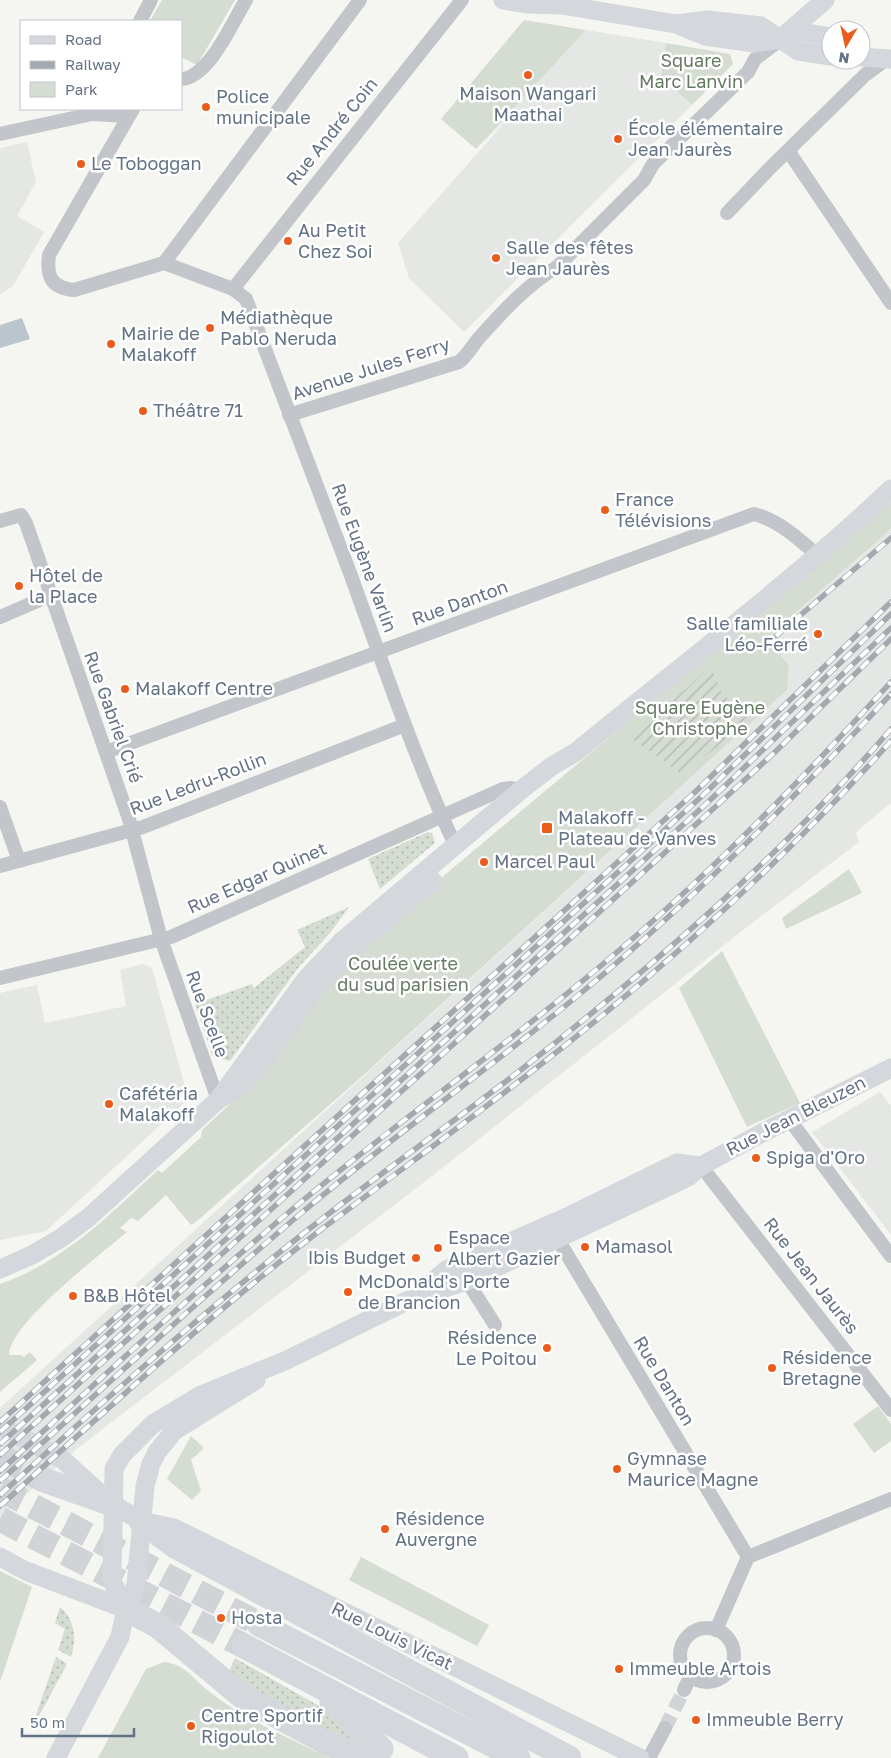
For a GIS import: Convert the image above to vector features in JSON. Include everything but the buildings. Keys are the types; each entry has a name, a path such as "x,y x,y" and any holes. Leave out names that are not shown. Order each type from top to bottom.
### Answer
{"highway":[{"path":"44,1480 112,1504"},
{"path":"141,1521 175,1546 569,1758"},
{"path":"126,1609 158,1626 244,1698 329,1744 351,1753 376,1753"},
{"path":"259,1624 518,1758"},
{"path":"244,1646 456,1758"},
{"path":"310,1680 376,1753"}],"main road":[{"path":"503,0 528,4 557,2 676,24 705,36 746,42 780,39 802,32 821,35"},
{"path":"780,39 825,0"},
{"path":"780,39 798,51 821,54"},
{"path":"218,1100 306,979 342,941 521,790 552,766 576,752 817,555 891,489"},
{"path":"0,1269 47,1247 88,1218 218,1100 244,1083 267,1057 314,989 349,952 559,775 576,752"},
{"path":"442,874 445,863 458,852 455,846"},
{"path":"381,915 394,904 399,892"},
{"name":"Rue Jean Bleuzen","path":"701,1166 891,1068"},
{"path":"126,1609 112,1581 114,1469 135,1440 152,1424 201,1395 287,1360 413,1298 467,1281 677,1163 701,1166"},
{"path":"413,1298 446,1270 554,1231"},
{"path":"56,1758 120,1637 126,1609 136,1585 145,1486 151,1464 166,1439 174,1431 196,1415 221,1404 287,1360"},
{"path":"0,1426 62,1460 112,1504"},
{"name":"Rue Louis Vicat","path":"112,1504 141,1521 174,1528 640,1758"},
{"path":"0,1557 26,1571 126,1609"}],"street":[{"path":"141,20 151,0"},
{"path":"182,79 197,74 208,64 246,0"},
{"path":"164,264 360,0"},
{"name":"Rue André Coin","path":"233,289 462,0"},
{"name":"Avenue Jules Ferry","path":"289,415 459,362 467,355 478,339 534,283 557,266 644,180 654,164 748,72 755,59 780,39"},
{"path":"727,214 770,168 789,152 865,75 876,55"},
{"path":"130,112 49,255 48,266 52,280 61,289 74,290 164,264 233,289"},
{"path":"0,134 92,114 130,112"},
{"path":"789,152 891,302"},
{"name":"Rue Eugène Varlin","path":"233,289 246,300 405,725 440,816 455,846"},
{"name":"Rue Danton","path":"106,752 754,514 765,517 798,538 817,555"},
{"name":"Rue Gabriel Crié","path":"0,520 21,515 26,523 132,830 161,939"},
{"path":"0,617 51,595"},
{"name":"Rue Ledru-Rollin","path":"0,866 132,830 405,725"},
{"name":"Rue Edgar Quinet","path":"0,978 161,939 503,789 521,790"},
{"path":"0,807 19,861"},
{"name":"Rue Scelle","path":"161,939 218,1100"},
{"path":"789,1119 891,1256"},
{"name":"Rue Jean Jaurès","path":"701,1166 891,1410"},
{"name":"Rue Danton","path":"554,1231 748,1557"},
{"path":"467,1281 495,1325"},
{"path":"716,1630 748,1557 891,1499"},
{"path":"700,1629 716,1630 723,1633 733,1647 735,1656 729,1671 716,1681 687,1683 681,1662 682,1644 693,1632 700,1629"},
{"path":"649,1758 665,1728"}],"shaded area":[{"path":"586,30 666,43 662,76 692,105 464,332 409,278 398,243 511,115 476,149"},
{"path":"27,142 36,182 17,216 44,232 13,286 0,294 0,148"},
{"path":"22,318 30,339 0,348 0,325"},
{"path":"891,529 891,803 856,832 859,842 747,927 436,1173 78,1448 0,1518 0,1408 787,690 789,665 781,656 782,648 771,634"},
{"path":"143,964 152,968 186,1090 185,1102 46,1231 0,1240 0,993 37,985 45,1023 126,1006 120,970"},
{"path":"880,1092 891,1106 891,1235 812,1132"}],"green space":[{"path":"162,0 235,0 197,65 182,58 182,20 151,20"},
{"path":"524,20 586,30 476,149 441,119"},
{"name":"Square Marc Lanvin","path":"666,43 730,54 733,64 692,105 661,76"},
{"name":"Coulée verte du sud parisien","path":"891,502 891,529 771,634 782,648 781,656 789,665 787,690 367,1072 197,1221 191,1225 166,1195 138,1221 131,1218 120,1228 127,1232 58,1290 24,1326 13,1342 9,1355 21,1355 24,1357 30,1352 37,1360 0,1392 0,1284 23,1275 65,1250 104,1220 158,1170 162,1173 201,1137 202,1130 232,1102 368,939"},
{"name":"Square Eugène Christophe","path":"712,665 721,691 730,701 752,717 683,775 630,737 640,723 649,723"},
{"path":"428,832 432,833 435,843 380,889 368,859"},
{"path":"849,869 862,893 786,929 782,918"},
{"path":"349,907 330,933 298,968 230,1061 213,1057 195,1004 252,984 254,988 305,947 297,930"},
{"path":"722,951 800,1103 747,1127 679,988"},
{"path":"878,1406 891,1424 891,1441 874,1453 853,1424"},
{"path":"191,1436 204,1448 191,1460 201,1491 192,1500 167,1479"},
{"path":"361,1557 489,1625 477,1646 349,1580"},
{"path":"0,1571 32,1587 0,1682"},
{"path":"60,1607 69,1617 72,1624 74,1644 71,1657 58,1650 65,1629 55,1623"},
{"path":"56,1657 67,1664 38,1718 36,1715"},
{"path":"235,1658 340,1718 368,1746 342,1739 248,1693 229,1671"},
{"name":"Centre Sportif Rigoulot","path":"164,1662 182,1668 233,1709 329,1758 98,1758 146,1669"}],"tunnel":[{"path":"0,1456 44,1480"},
{"path":"0,1489 259,1624"},
{"path":"0,1519 244,1646"},
{"path":"665,1728 684,1690"}],"railway":[{"path":"776,636 891,538"},
{"path":"0,1422 695,792 891,602"},
{"path":"0,1432 701,797 891,614"},
{"path":"0,1444 707,803 891,628"},
{"path":"0,1455 713,809 774,753 891,639"},
{"path":"0,1471 257,1239 335,1174 542,1014 659,916 761,819 891,682"},
{"path":"0,1481 186,1313 299,1215 369,1158 546,1021 622,958 741,849 891,694"},
{"path":"0,1495 152,1359 269,1261 335,1209 522,1069 667,950 715,908 806,821 891,729"},
{"path":"0,1506 236,1297 318,1232 526,1076 670,958 806,831 891,741"}],"place":[{"name":"Maison Wangari Maathai","path":"528,75"},
{"name":"Police municipale","path":"206,107"},
{"name":"École élémentaire Jean Jaurès","path":"618,139"},
{"name":"Le Toboggan","path":"81,164"},
{"name":"Au Petit Chez Soi","path":"288,241"},
{"name":"Salle des fêtes Jean Jaurès","path":"496,258"},
{"name":"Médiathèque Pablo Neruda","path":"210,328"},
{"name":"Mairie de Malakoff","path":"111,344"},
{"name":"Théâtre 71","path":"143,411"},
{"name":"France Télévisions","path":"605,510"},
{"name":"Hôtel de la Place","path":"19,586"},
{"name":"Salle familiale Léo-Ferré","path":"818,634"},
{"name":"Malakoff Centre","path":"125,689"},
{"name":"Malakoff - Plateau de Vanves","path":"547,828"},
{"name":"Marcel Paul","path":"484,862"},
{"name":"Cafétéria Malakoff","path":"109,1104"},
{"name":"Spiga d'Oro","path":"756,1158"},
{"name":"Mamasol","path":"585,1247"},
{"name":"Espace Albert Gazier","path":"438,1248"},
{"name":"Ibis Budget","path":"416,1258"},
{"name":"McDonald's Porte de Brancion","path":"348,1292"},
{"name":"B&B Hôtel","path":"73,1296"},
{"name":"Résidence Le Poitou","path":"547,1348"},
{"name":"Résidence Bretagne","path":"772,1368"},
{"name":"Gymnase Maurice Magne","path":"617,1469"},
{"name":"Résidence Auvergne","path":"385,1529"},
{"name":"Hosta","path":"221,1618"},
{"name":"Immeuble Artois","path":"619,1669"},
{"name":"Immeuble Berry","path":"696,1720"},
{"name":"Centre Sportif Rigoulot","path":"191,1726"}]}
